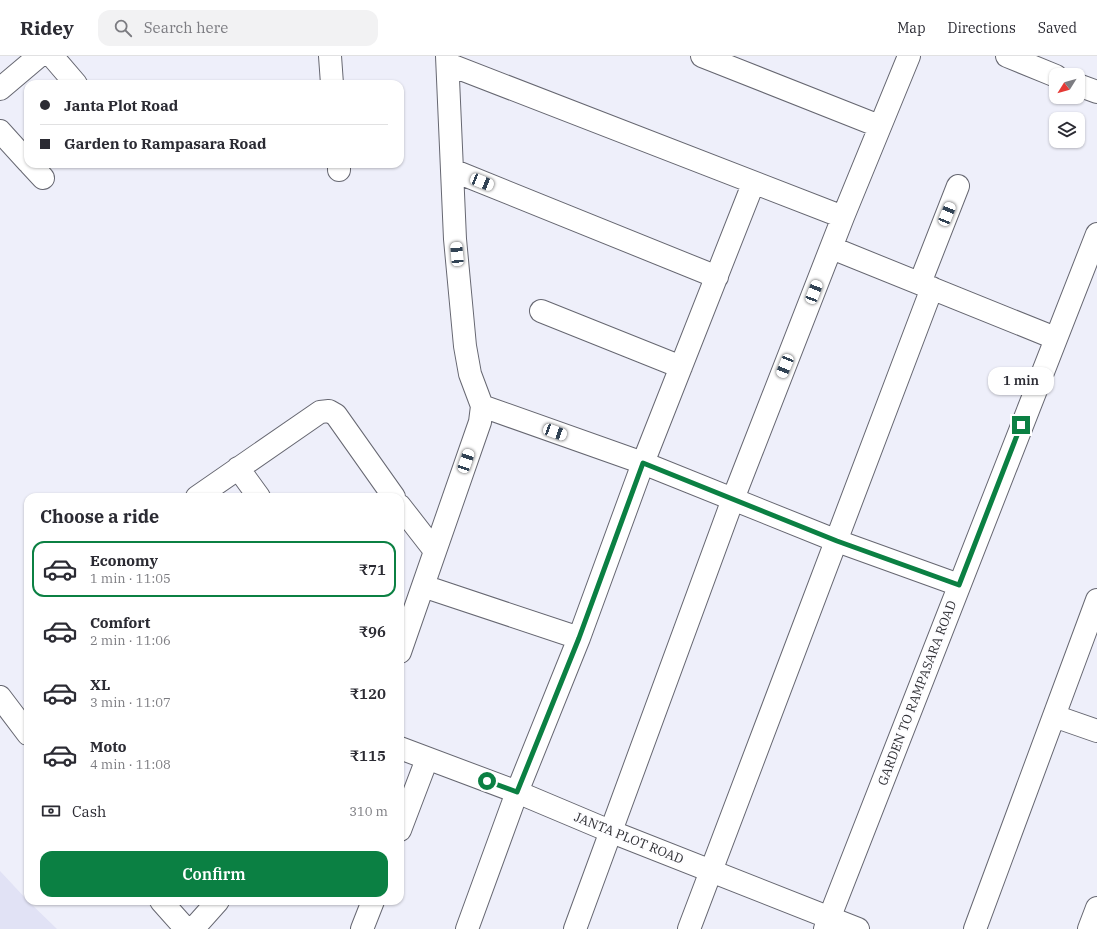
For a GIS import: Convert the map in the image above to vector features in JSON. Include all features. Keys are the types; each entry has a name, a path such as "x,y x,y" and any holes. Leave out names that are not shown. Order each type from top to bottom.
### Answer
{"street":[{"path":"0,89 39,56"},
{"path":"52,56 73,80"},
{"path":"330,56 332,80"},
{"path":"702,56 880,126"},
{"path":"575,929 612,832 732,500 843,217 909,56"},
{"path":"1007,56 1049,73"},
{"path":"404,641 480,422 482,406 470,374 465,346 456,239 448,60 753,184 843,217"},
{"path":"1085,88 1097,92"},
{"path":"0,131 24,158"},
{"path":"452,170 716,278"},
{"path":"467,929 517,792 579,638 643,463 753,184"},
{"path":"689,929 837,541 926,285 958,186"},
{"name":"GARDEN TO RAMPASARA ROAD","path":"827,923 1097,234"},
{"path":"832,248 1055,338"},
{"path":"541,311 590,329 681,367"},
{"path":"482,406 643,463 837,541 959,585"},
{"path":"203,493 305,424 320,412 329,411 336,415 391,493"},
{"path":"238,468 256,493"},
{"path":"404,511 435,551"},
{"path":"423,586 579,638"},
{"path":"975,929 1097,600"},
{"path":"0,697 24,729"},
{"path":"1054,716 1097,731"},
{"name":"JANTA PLOT ROAD","path":"404,750 517,792 612,832 711,871 827,923 858,929"},
{"path":"404,819 427,759"},
{"path":"165,905 186,929"},
{"path":"193,929 214,905"},
{"path":"362,929 371,905"},
{"path":"1089,929 1097,908"}],"shaded area":[{"path":"0,871 24,897 24,905 32,905 57,929 0,929"}],"route":[{"path":"487,781 517,792 579,638 643,463 837,541 959,585 1021,425"}]}
